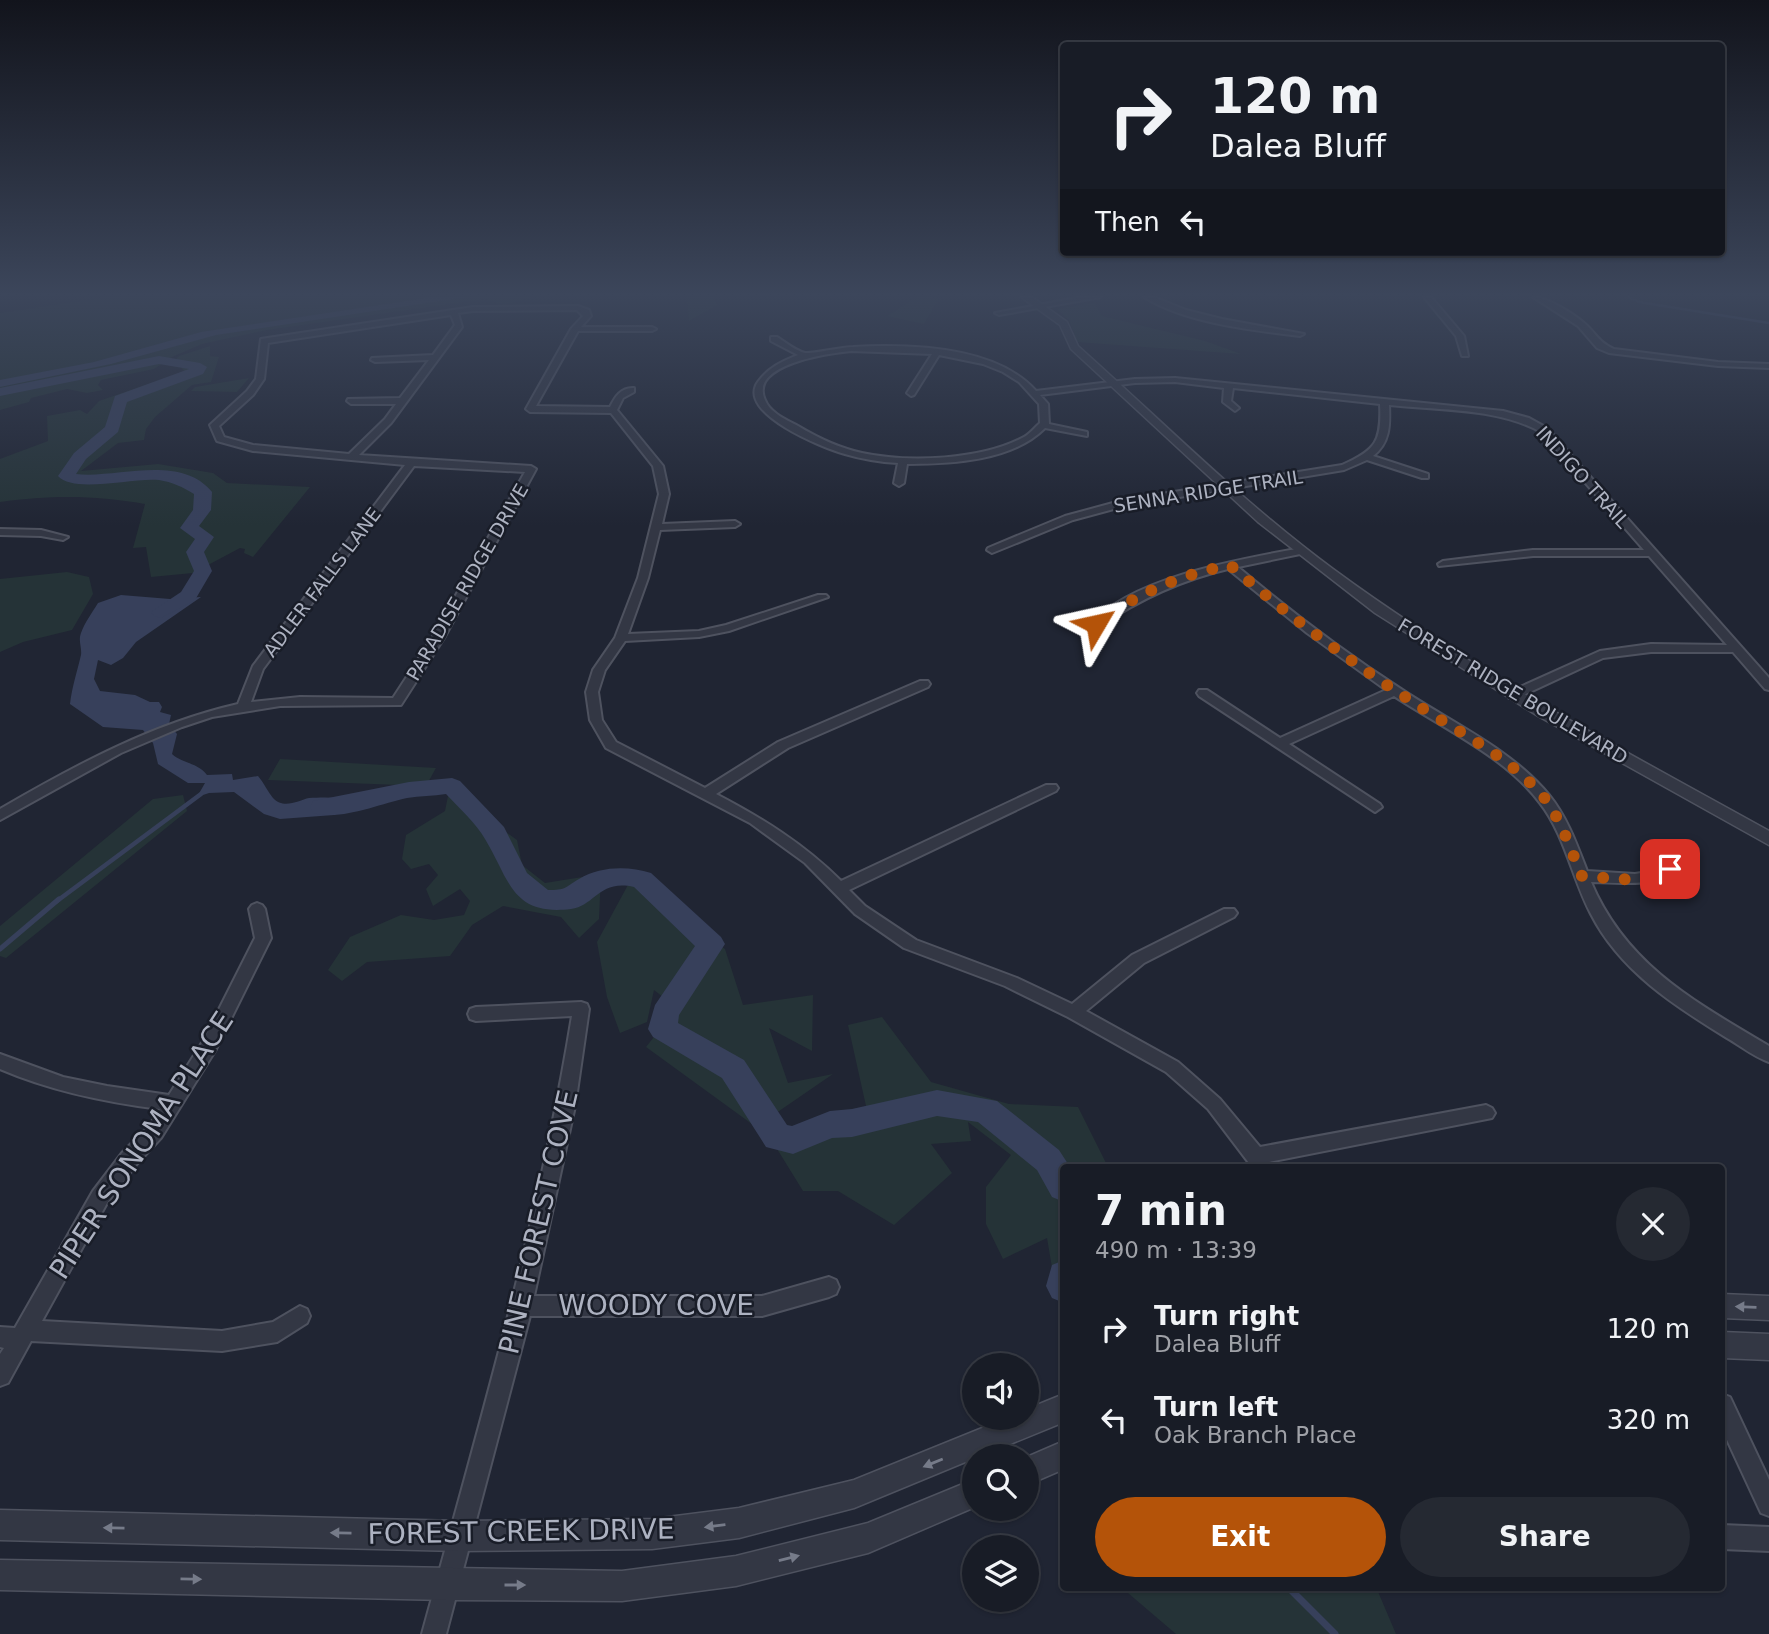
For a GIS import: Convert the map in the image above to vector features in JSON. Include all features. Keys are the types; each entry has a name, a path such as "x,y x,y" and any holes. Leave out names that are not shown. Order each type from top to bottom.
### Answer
{"street":[{"name":"PARADISE RIDGE DRIVE","path":"0,815 122,746 196,718 243,707 328,701 397,702 438,638 531,469 411,463 253,448 220,439 214,425 250,393 260,379 261,373"},
{"path":"354,456 388,421 424,373"},
{"path":"550,373 530,409 613,410 648,451 663,480 664,494 643,578 621,638 599,670 592,692 596,719 611,745 776,833 810,859 860,910 910,944 1011,982 1074,1012 1172,1067 1214,1104 1259,1161 1486,1113"},
{"path":"771,373 763,379 758,393 765,409 828,447 865,457 903,461 949,460 991,453 1023,442 1042,425 1046,408 1037,393 1011,373"},
{"path":"911,393 924,373"},
{"name":"FOREST RIDGE BOULEVARD","path":"1103,373 1301,551 1408,630 1513,695 1769,838"},
{"name":"INDIGO TRAIL","path":"1037,393 1162,379 1503,414 1536,424 1769,686"},
{"path":"1229,385 1227,402 1234,408"},
{"path":"613,410 620,396 631,390"},
{"path":"351,401 404,401"},
{"path":"1384,402 1385,434 1379,446 1367,457 1425,476"},
{"path":"1042,425 1084,434"},
{"name":"SENNA RIDGE TRAIL","path":"992,550 1047,526 1096,510 1154,497 1332,471 1367,457"},
{"path":"899,483 903,461"},
{"name":"ADLER FALLS LANE","path":"243,707 257,668 411,463"},
{"path":"655,527 735,524"},
{"path":"0,532 41,533 63,537"},
{"path":"1096,624 1119,607 1154,588 1194,573 1301,551"},
{"path":"1443,564 1534,553 1651,553"},
{"path":"1230,565 1265,595 1395,691 1508,765 1533,785 1553,811 1610,933 1661,986 1769,1055"},
{"path":"621,638 699,634 729,628 822,597"},
{"path":"1513,695 1600,655 1614,652 1646,647 1735,649"},
{"path":"704,795 783,745 924,684"},
{"path":"1280,743 1395,691"},
{"path":"1203,693 1375,807"},
{"path":"840,888 1051,788"},
{"path":"1582,876 1652,877 1665,874 1670,869 1671,862"},
{"name":"PIPER SONOMA PLACE","path":"0,1375 15,1335 100,1197 129,1159 155,1132 209,1046 263,937 257,909"},
{"path":"1074,1012 1138,959 1229,913"},
{"name":"PINE FOREST COVE","path":"434,1634 458,1536 523,1306 563,1117 581,1009 476,1014"},
{"path":"0,1062 46,1079 108,1095 174,1103"},
{"name":"WOODY COVE","path":"523,1306 762,1306 829,1287"},
{"path":"1725,1306 1769,1308"},
{"path":"15,1335 222,1341 277,1332 300,1316"},
{"path":"1725,1345 1769,1347"},
{"name":"FOREST CREEK DRIVE","path":"0,1525 458,1536 652,1534 739,1523 854,1494 1060,1410"},
{"path":"1725,1411 1769,1505"},
{"path":"1039,1466 1060,1457"},
{"name":"FOREST CREEK DRIVE","path":"0,1575 446,1585 622,1586 736,1571 868,1538 962,1498"},
{"path":"1725,1537 1769,1539"}],"shaded area":[{"path":"0,373 134,373 101,380 98,385 103,390 87,393 67,389 31,398 29,402 0,410"},
{"path":"181,373 214,373 211,382 192,385 155,417 146,429 144,440 118,443 81,471 158,464 213,473 227,483 310,487 253,557 240,548 193,573 151,577 146,547 133,548 145,504 73,497 0,502 0,459 48,441 47,416 80,410 87,414 99,401 154,382 146,390 162,379"},
{"path":"249,378 237,392 191,391 195,387"},
{"path":"67,572 89,577 93,594 72,630 23,642 0,652 0,579"},
{"path":"280,759 436,768 426,786 268,780"},
{"path":"449,791 517,840 522,865 545,883 601,874 599,919 579,938 561,917 503,906 472,925 450,956 367,962 342,981 328,970 350,937 401,915 434,920 464,915 470,901 460,889 433,906 426,889 438,875 429,864 411,869 402,859 406,835 445,811"},
{"path":"183,795 187,811 6,958 0,956 0,926 153,799"},
{"path":"629,883 725,949 743,1005 813,995 812,1051 769,1028 788,1083 833,1074 756,1127 646,1047 677,1008 654,990 647,1022 620,1033 607,997 597,942"},
{"path":"882,1017 931,1082 1009,1104 1078,1107 1106,1164 1060,1164 1060,1298 1057,1297 1047,1238 1003,1259 986,1224 986,1187 1011,1155 968,1122 971,1141 931,1144 952,1173 894,1225 838,1191 803,1191 774,1144 866,1106 848,1025"},
{"path":"1126,1591 1378,1591 1396,1634 1176,1634"}],"water":[{"path":"35,373 66,373 0,387 0,380"},
{"path":"121,595 170,599 201,597 136,642 123,658 111,665 98,660 94,679 100,691 135,695 150,702 159,702 162,707 160,712 171,715 169,724 177,734 172,754 207,775 232,774 233,780 258,776 277,802 331,798 353,800 354,806 334,815 280,819 264,814 234,792 209,793 197,797 205,783 188,783 158,764 153,743 143,730 103,727 70,704 81,655 80,639 83,629 98,603"}],"waterway":[{"path":"0,392 93,373"},
{"path":"161,612 188,596 203,571 195,552 205,537 189,528 202,510 203,492 188,483 158,475 76,480 66,476 80,456 112,429 120,399 192,373"},
{"path":"322,807 354,803 409,790 452,786 495,833 517,879 542,900 573,899 589,885 622,875 642,879 711,944 665,1013 663,1029 733,1069 777,1137 793,1140 830,1125 852,1123 937,1103 986,1110 1048,1160 1060,1180"},
{"path":"57,901 201,794"},
{"path":"0,949 59,899"},
{"path":"1292,1591 1335,1634"}],"route":[{"path":"1096,624 1135,597 1154,588 1194,573 1230,565 1265,595 1395,691 1508,765 1533,785 1553,811 1582,876 1635,879 1665,874 1670,869"}]}
